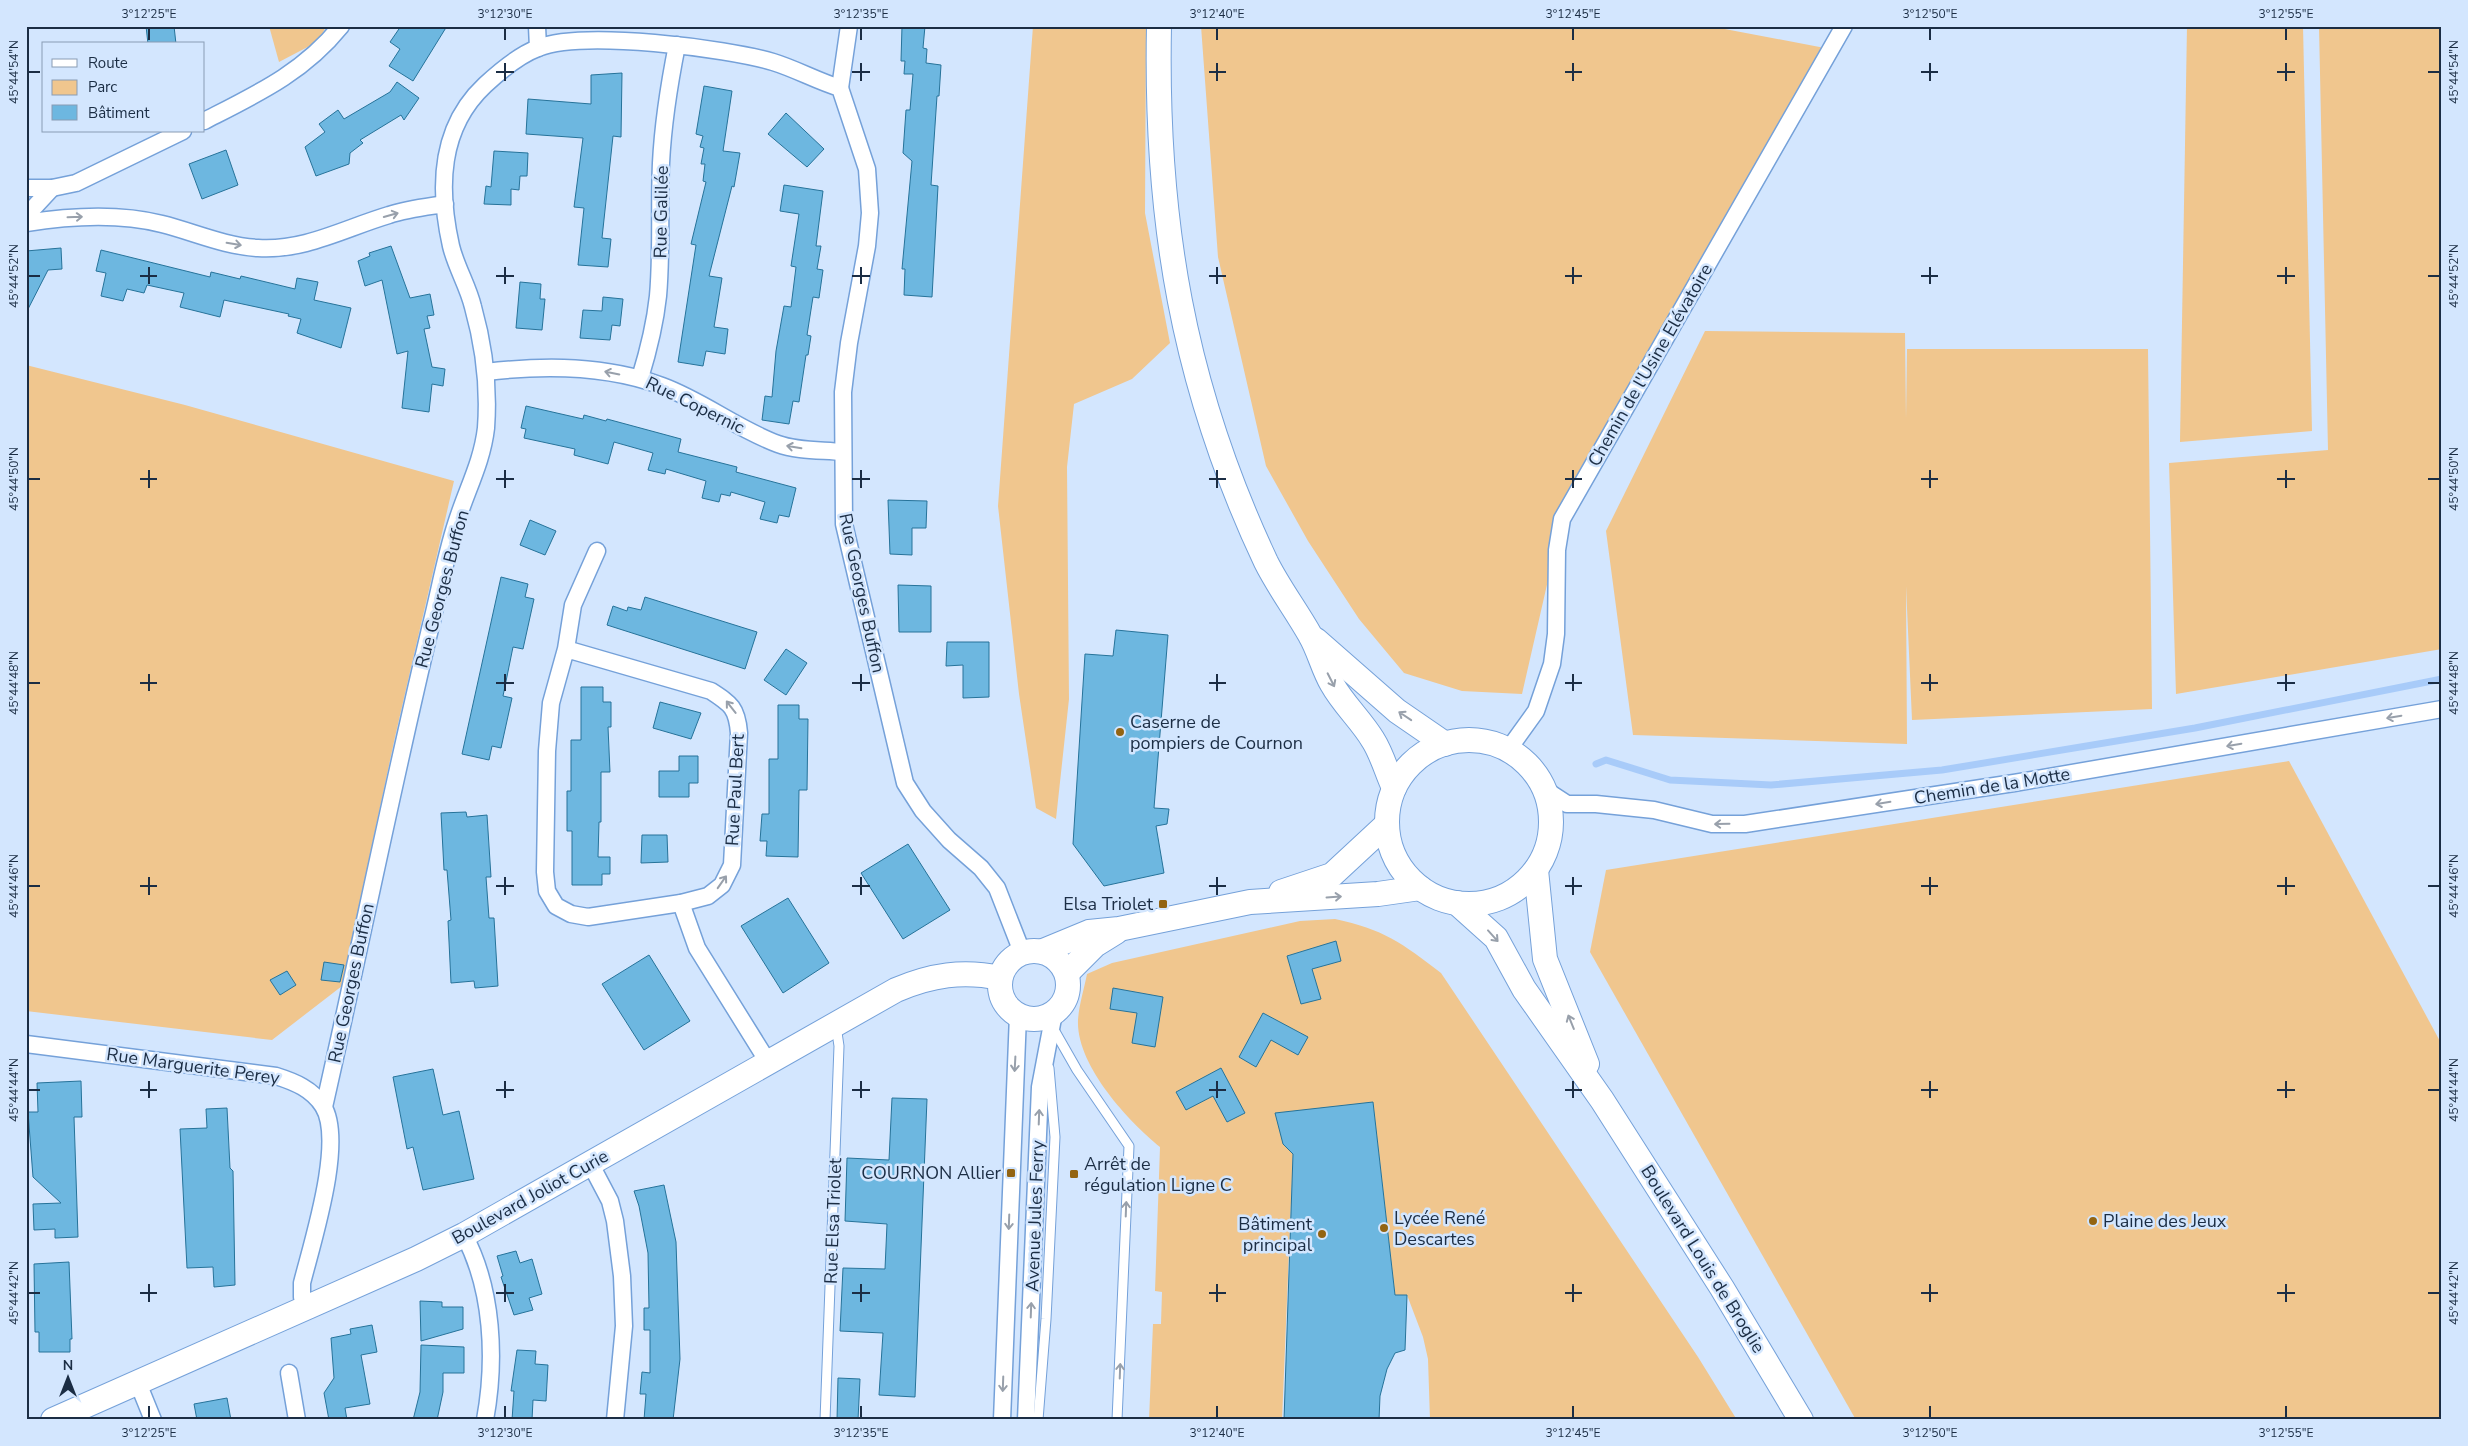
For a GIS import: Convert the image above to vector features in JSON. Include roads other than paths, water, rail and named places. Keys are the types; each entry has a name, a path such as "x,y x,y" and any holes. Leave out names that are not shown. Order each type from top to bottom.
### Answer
{"main road":[{"path":"1160,26 1159,113 1165,202 1172,260 1188,343 1213,434 1238,498 1286,599 1311,636 1331,684 1374,740 1394,788"},
{"path":"1311,636 1397,712 1445,744"},
{"path":"1477,741 1508,750 1529,767 1544,789 1551,816 1551,830 1548,843 1536,870 1514,891 1501,898 1487,902 1457,903 1444,900 1420,888 1400,867 1393,853 1386,824 1394,788 1410,765 1432,749 1445,744 1477,741"},
{"path":"1033,952 1053,956 1067,973 1068,991 1053,1020 1035,1019 1018,1015 1003,999 1000,978 1009,961 1033,952 1089,932 1119,929 1250,902 1332,875 1386,824"},
{"name":"Boulevard Louis de Broglie","path":"1536,870 1545,959 1602,1100"},
{"path":"1250,902 1378,894 1420,888"},
{"name":"Boulevard Louis de Broglie","path":"1457,903 1496,938 1524,990 1602,1100 1722,1288 1801,1420"},
{"path":"1067,973 1095,945 1119,929"},
{"name":"Boulevard Joliot Curie","path":"53,1420 416,1260 464,1235 896,990 921,980 964,974 1000,978"}],"street":[{"path":"205,120 274,85 304,65 324,47 341,26"},
{"path":"537,26 538,48"},
{"path":"840,88 849,26"},
{"name":"Chemin de l'Usine Elévatoire","path":"1508,750 1536,711 1552,664 1556,634 1557,550 1562,520 1844,26"},
{"name":"Rue Georges Buffon","path":"324,1107 414,697 456,522 476,476 486,429 486,372 473,304 452,248 445,204 444,178 448,144 458,116 484,86 538,48 566,42 616,42 677,46 774,62 817,81 840,88 867,169 870,212 867,246 848,351 843,392 844,524 905,783 923,811 949,840 981,868 997,888 1033,952"},
{"name":"Rue Galilée","path":"640,378 650,343 658,298 661,252 661,161 666,104 677,46"},
{"path":"26,188 52,188 76,183 181,132"},
{"path":"26,216 52,188"},
{"path":"26,223 55,218 127,218 161,224 220,242 258,248 285,247 309,244 389,215 445,204"},
{"name":"Rue Copernic","path":"486,372 526,367 574,368 607,371 640,378 664,386 729,422 779,444 842,452"},
{"name":"Rue Paul Bert","path":"566,649 711,691 730,703 738,717 739,733 732,865 722,886 708,896 681,903 588,917 571,914 556,906 547,891 544,872 547,751 552,703 566,649 573,605 597,551"},
{"name":"Chemin de la Motte","path":"1544,789 1567,804 1596,804 1654,810 1712,824 1744,824 2014,783 2442,709"},
{"path":"681,903 697,948 768,1062"},
{"name":"Avenue Jules Ferry","path":"1002,1420 1018,1015"},
{"name":"Avenue Jules Ferry","path":"1026,1420 1040,1087 1053,1020"},
{"name":"Rue Marguerite Perey","path":"26,1044 276,1076 298,1083 313,1094 324,1107 331,1129 329,1166 302,1283 302,1297 307,1308"},
{"path":"590,1164 610,1201 615,1221 622,1276 624,1326 615,1420"},
{"path":"464,1235 477,1264 487,1309 490,1384 484,1420"},
{"path":"289,1373 297,1420"},
{"path":"138,1382 153,1420"}],"lane":[{"path":"1053,1020 1085,1081 1129,1146 1117,1420"},
{"name":"Rue Elsa Triolet","path":"825,1420 840,1046 840,1035 835,1024"},
{"path":"1038,1420 1046,1319 1055,1138 1048,1052"}],"waterway":[{"path":"1596,764 1606,760 1670,780 1771,785 1942,770 2195,728 2442,679"}],"place":[{"name":"Caserne de pompiers de Cournon","path":"1120,732"},
{"name":"Elsa Triolet","path":"1163,904"},
{"name":"COURNON Allier","path":"1011,1173"},
{"name":"Arrêt de régulation Ligne C","path":"1074,1174"},
{"name":"Plaine des Jeux","path":"2093,1221"},
{"name":"Lycée René Descartes","path":"1384,1228"},
{"name":"Bâtiment principal","path":"1322,1234"}]}
